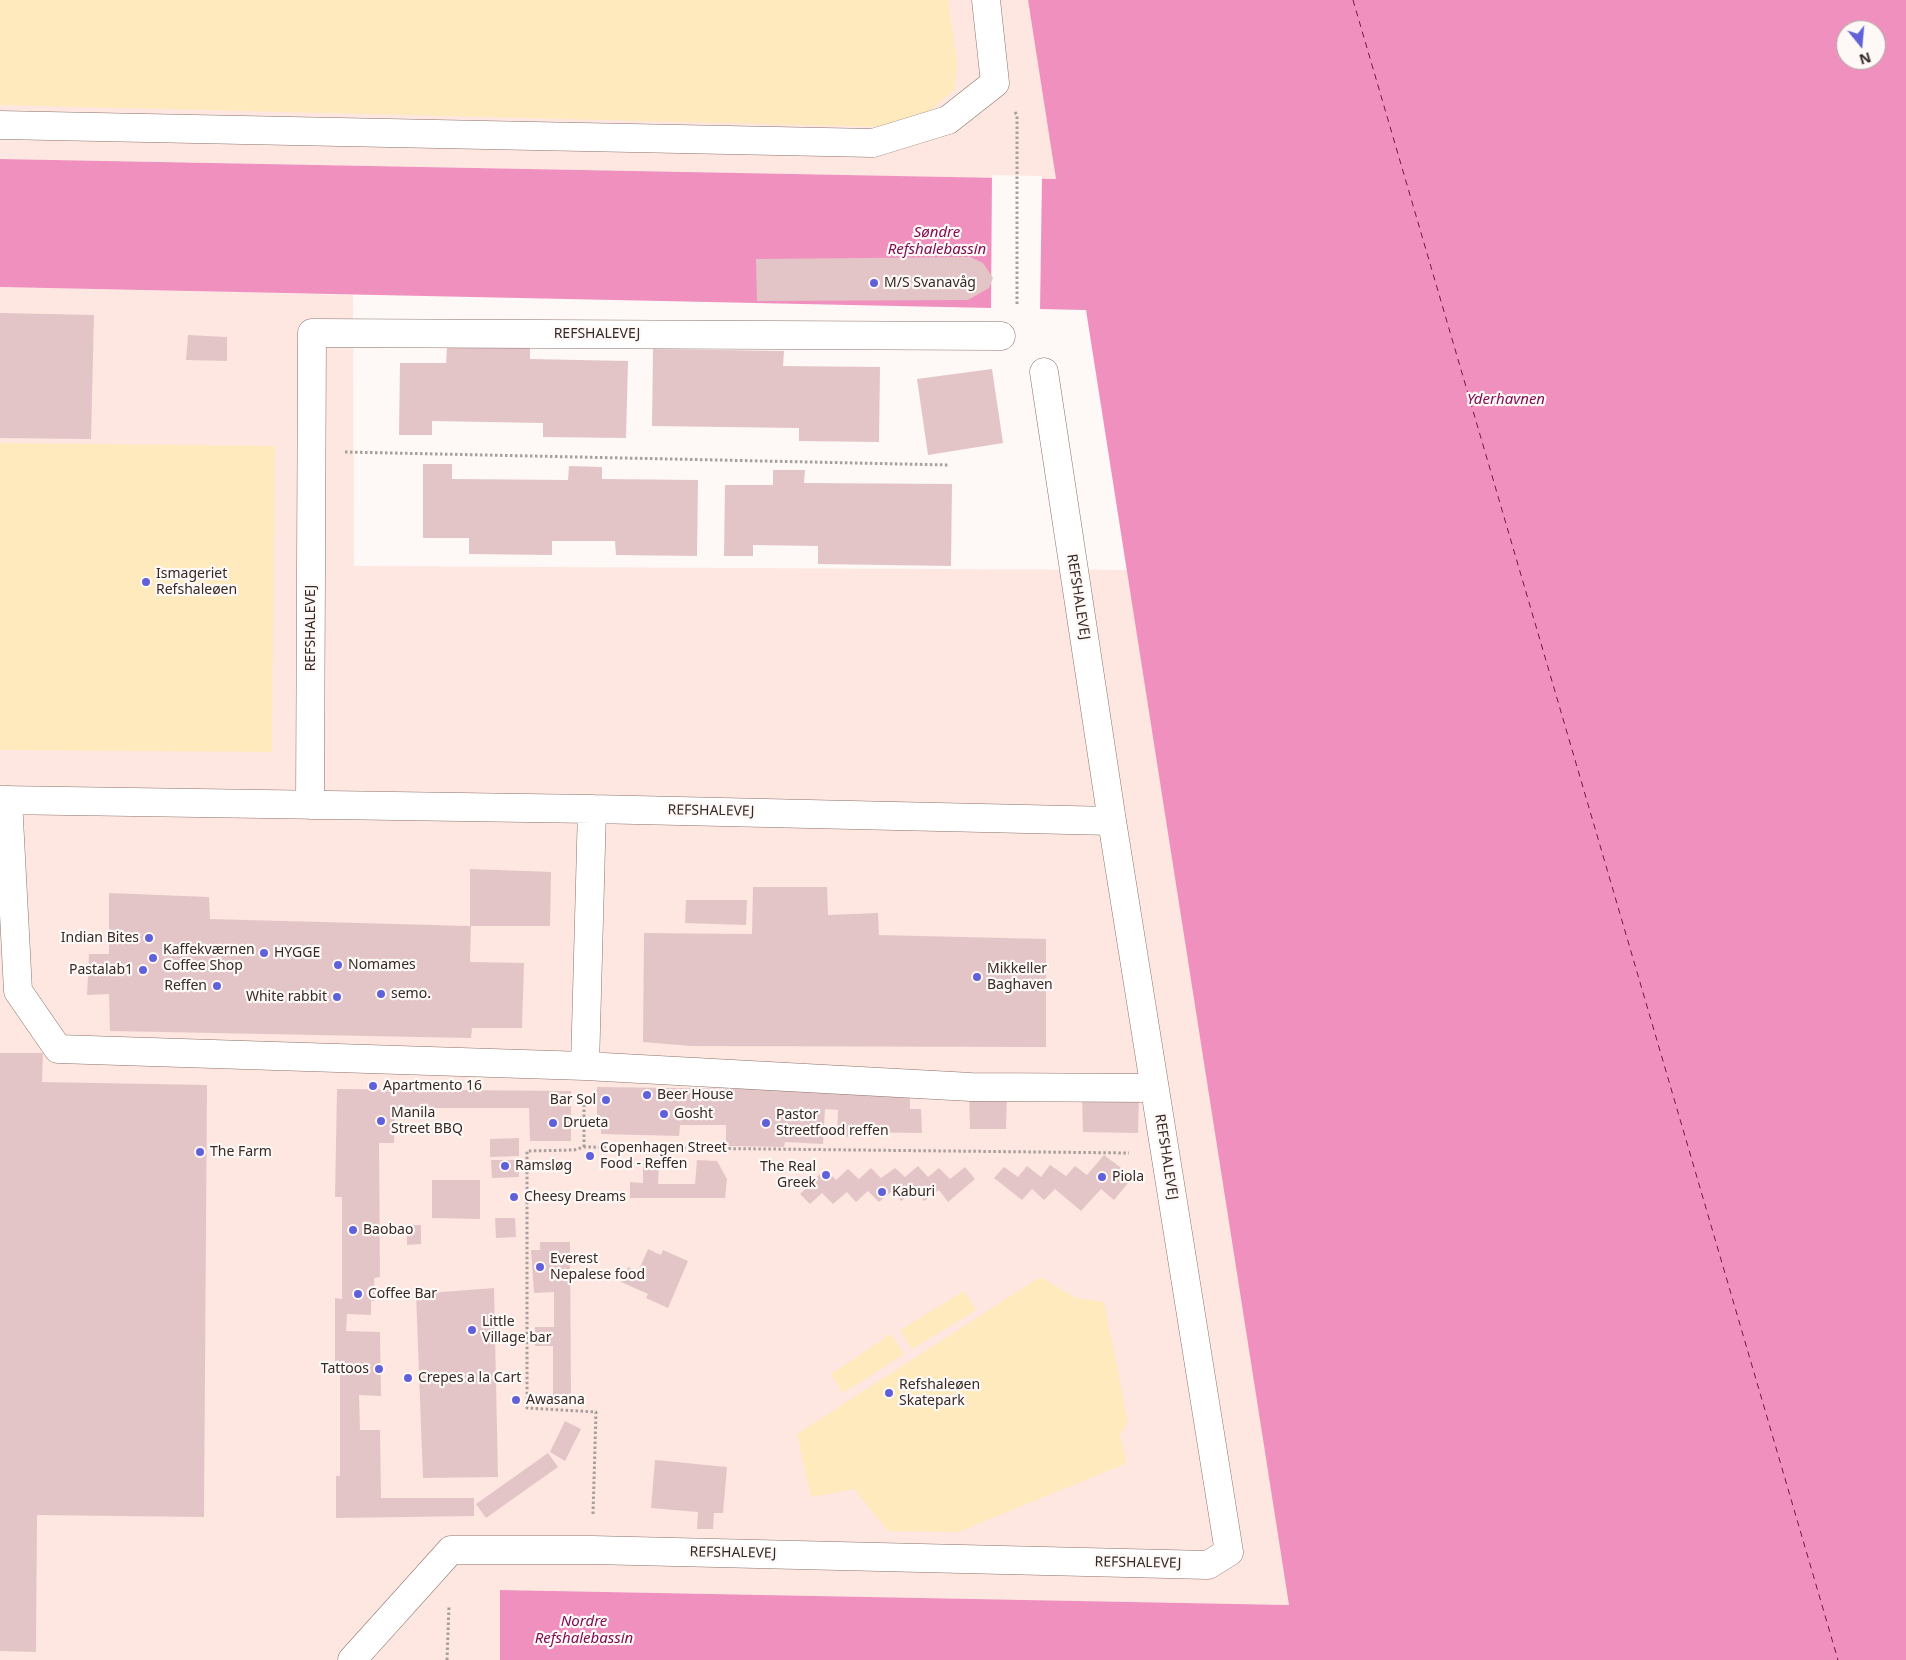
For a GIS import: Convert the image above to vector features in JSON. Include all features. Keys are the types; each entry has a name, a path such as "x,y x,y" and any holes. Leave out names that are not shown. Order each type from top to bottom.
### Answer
{"lane":[{"path":"0,125 873,143 948,120 995,83 986,0"},
{"name":"REFSHALEVEJ","path":"310,805 312,333 1001,336"},
{"name":"REFSHALEVEJ","path":"352,1660 451,1550 592,1550 1208,1565 1229,1552 1112,821 1044,372"},
{"path":"4,800 18,990 58,1049 584,1066 971,1087 1154,1088"},
{"name":"REFSHALEVEJ","path":"4,800 592,808 1112,821"},
{"path":"584,1066 592,808"}],"path":[{"path":"1016,310 1017,116"},
{"path":"312,452 949,465"},
{"path":"584,1066 584,1147"},
{"path":"592,1550 596,1412 527,1408 527,1151 574,1150 584,1147 1165,1153"}],"shaded area":[{"path":"0,0 1028,0 1057,179 0,159"},
{"path":"0,0 948,0 957,61 955,89 927,113 883,127 0,105"},
{"path":"0,287 353,295 354,566 1127,570 1290,1605 500,1590 500,1660 0,1660"},
{"path":"0,443 275,446 272,752 0,750"},
{"name":"Refshaleøen Skatepark","path":"1040,1277 1076,1298 1104,1302 1128,1422 1120,1436 1127,1463 958,1532 888,1531 854,1489 811,1497 797,1434"},
{"path":"964,1291 976,1310 912,1349 900,1330"},
{"path":"891,1334 904,1354 843,1393 831,1374"}],"water":[{"name":"Yderhavnen","path":"1028,0 1906,0 1906,1660 500,1660 500,1590 1289,1605 1086,310 0,287 0,159 1056,179"}],"pier":[{"path":"992,175 1042,176 1040,311 991,310"}],"building":[{"name":"M/S Svanavåg","path":"970,257 983,263 993,278 989,288 968,300 757,301 756,259"},
{"path":"0,313 94,315 91,439 0,438"},
{"path":"188,335 227,337 227,361 186,360"},
{"path":"447,347 530,348 530,359 628,361 626,438 543,437 543,423 432,421 432,435 399,435 400,363 446,363"},
{"path":"653,349 784,351 783,366 880,367 879,442 799,441 799,428 652,426"},
{"path":"992,369 1003,443 928,455 917,379"},
{"path":"423,464 452,464 452,479 568,480 569,466 602,467 602,479 698,480 697,556 616,555 615,541 552,541 552,555 469,554 469,538 423,538"},
{"path":"773,470 805,470 804,483 952,484 951,566 818,564 818,546 753,545 753,556 724,556 725,485 773,485"},
{"path":"470,869 551,872 550,926 471,926 470,962 524,963 522,1028 472,1028 471,1038 110,1031 109,994 87,995 89,954 109,954 109,893 209,897 210,919 470,926"},
{"path":"753,887 827,887 828,915 878,913 879,935 1046,939 1046,1047 691,1046 643,1042 644,933 752,934"},
{"path":"686,900 747,900 746,925 685,923"},
{"path":"0,1053 43,1053 42,1082 207,1085 204,1517 37,1515 36,1652 0,1651"},
{"path":"597,1087 910,1091 910,1109 921,1109 922,1133 855,1132 854,1137 837,1136 838,1110 825,1109 823,1144 785,1142 784,1147 726,1146 726,1125 680,1125 679,1136 601,1134 601,1116 597,1116"},
{"path":"337,1089 571,1091 571,1141 530,1141 529,1108 395,1108 394,1143 379,1143 380,1277 374,1278 375,1301 371,1301 371,1315 347,1314 346,1331 380,1332 381,1396 359,1395 360,1430 380,1430 381,1498 474,1498 474,1516 336,1518 336,1476 340,1476 340,1367 335,1366 335,1298 342,1299 342,1197 335,1197"},
{"path":"969,1092 1007,1093 1006,1129 970,1129"},
{"path":"1082,1095 1139,1096 1138,1133 1083,1132"},
{"path":"519,1138 519,1156 490,1157 490,1139"},
{"path":"1104,1155 1133,1177 1114,1200 1101,1189 1081,1211 1055,1189 1044,1200 1032,1189 1022,1200 994,1178 1004,1167 1018,1177 1027,1166 1041,1177 1050,1165 1066,1176 1075,1166 1087,1175"},
{"path":"491,1160 518,1160 519,1177 492,1178"},
{"path":"697,1160 717,1161 727,1179 725,1198 630,1198 630,1182 643,1183 643,1163 659,1164 658,1184 695,1184"},
{"path":"918,1166 928,1177 939,1168 950,1179 965,1167 975,1179 948,1202 939,1190 924,1201 916,1190 901,1201 892,1191 879,1202 868,1191 856,1202 847,1192 833,1204 822,1193 810,1204 800,1194 825,1169 836,1180 848,1169 859,1179 871,1168 881,1178 895,1168 905,1177"},
{"path":"432,1180 480,1180 480,1219 432,1218"},
{"path":"495,1218 515,1218 516,1237 496,1238"},
{"path":"407,1225 421,1225 421,1244 407,1245"},
{"path":"540,1242 570,1242 571,1396 553,1396 553,1346 535,1346 535,1327 554,1327 554,1292 534,1293 531,1250 540,1250"},
{"path":"648,1249 661,1255 663,1250 688,1261 668,1308 646,1298 648,1294 621,1282 628,1267 638,1272"},
{"path":"494,1288 498,1477 423,1478 416,1294"},
{"path":"565,1421 581,1429 565,1461 550,1452"},
{"path":"548,1453 558,1467 486,1518 476,1504"},
{"path":"655,1460 727,1467 723,1513 714,1513 713,1529 697,1529 698,1512 651,1508"}],"ferry route":[{"path":"1353,0 1838,1660"}],"place":[{"name":"M/S Svanavåg","path":"874,283"},
{"name":"Ismageriet Refshaleøen","path":"146,582"},
{"name":"Indian Bites","path":"149,938"},
{"name":"HYGGE","path":"264,953"},
{"name":"Kaffekværnen Coffee Shop","path":"153,958"},
{"name":"Nomames","path":"338,965"},
{"name":"Pastalab1","path":"143,970"},
{"name":"Mikkeller Baghaven","path":"977,977"},
{"name":"Reffen","path":"217,986"},
{"name":"semo.","path":"381,994"},
{"name":"White rabbit","path":"337,997"},
{"name":"Apartmento 16","path":"373,1086"},
{"name":"Beer House","path":"647,1095"},
{"name":"Bar Sol","path":"606,1100"},
{"name":"Gosht","path":"664,1114"},
{"name":"Manila Street BBQ","path":"381,1121"},
{"name":"Drueta","path":"553,1123"},
{"name":"Pastor Streetfood reffen","path":"766,1123"},
{"name":"The Farm","path":"200,1152"},
{"name":"Copenhagen Street Food - Reffen","path":"590,1156"},
{"name":"Ramsløg","path":"505,1166"},
{"name":"The Real Greek","path":"826,1175"},
{"name":"Piola","path":"1102,1177"},
{"name":"Kaburi","path":"882,1192"},
{"name":"Cheesy Dreams","path":"514,1197"},
{"name":"Baobao","path":"353,1230"},
{"name":"Everest Nepalese food","path":"540,1267"},
{"name":"Coffee Bar","path":"358,1294"},
{"name":"Little Village bar","path":"472,1330"},
{"name":"Tattoos","path":"379,1369"},
{"name":"Crepes a la Cart","path":"408,1378"},
{"name":"Refshaleøen Skatepark","path":"889,1393"},
{"name":"Awasana","path":"516,1400"}],"water label":[{"name":"Søndre Refshalebassin","path":"937,242"},
{"name":"Nordre Refshalebassin","path":"584,1630"}]}
